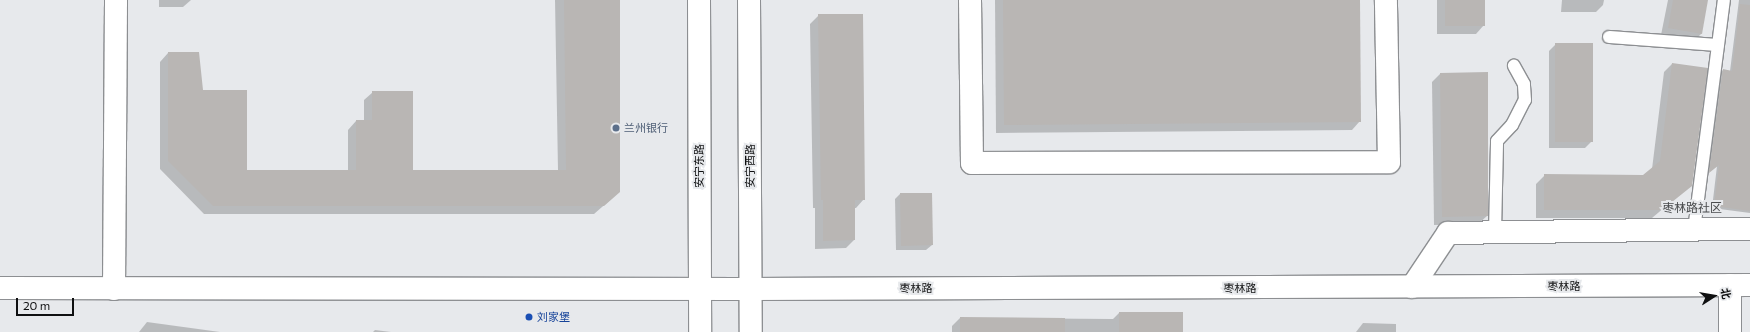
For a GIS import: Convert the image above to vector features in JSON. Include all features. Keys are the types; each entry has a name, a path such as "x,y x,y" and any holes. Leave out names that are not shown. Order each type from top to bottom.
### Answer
{"street":[{"path":"114,289 116,0"},
{"name":"安宁东路","path":"699,0 700,332"},
{"name":"安宁西路","path":"749,0 751,332"},
{"path":"970,0 972,163 1389,162 1386,0"},
{"path":"1412,287 1448,232 1750,229"},
{"path":"1730,332 1740,285"},
{"name":"枣林路","path":"0,288 751,289 1740,285"}],"lane":[{"path":"1694,230 1724,0"},
{"path":"1609,37 1718,45"},
{"path":"1495,232 1497,141 1512,125 1525,100 1524,84 1514,66"}],"building":[{"path":"564,0 620,0 620,192 604,206 213,206 168,161 168,52 199,52 203,90 247,90 247,170 356,170 356,120 372,120 372,91 413,91 413,170 566,170"},
{"path":"1003,0 1360,0 1361,122 1004,125"},
{"path":"1445,0 1485,0 1485,26 1445,26"},
{"path":"1673,0 1708,0 1702,34 1668,28"},
{"path":"1740,4 1750,5 1750,211 1714,206 1719,165 1709,173 1723,69 1732,71"},
{"path":"818,14 863,14 865,200 855,200 855,240 823,241"},
{"path":"1555,43 1593,43 1593,142 1555,142"},
{"path":"1672,63 1708,68 1692,186 1662,210 1544,210 1544,174 1643,175 1660,161"},
{"path":"1488,72 1488,216 1442,217 1440,73"},
{"path":"900,193 932,193 933,245 901,246"},
{"path":"1119,312 1183,312 1183,332 1119,332"},
{"path":"960,317 1065,318 1065,332 960,332"}],"place":[{"name":"兰州银行","path":"616,128"},
{"name":"刘家堡","path":"529,317"}],"district":[{"name":"枣林路社区","path":"1692,208"}]}
